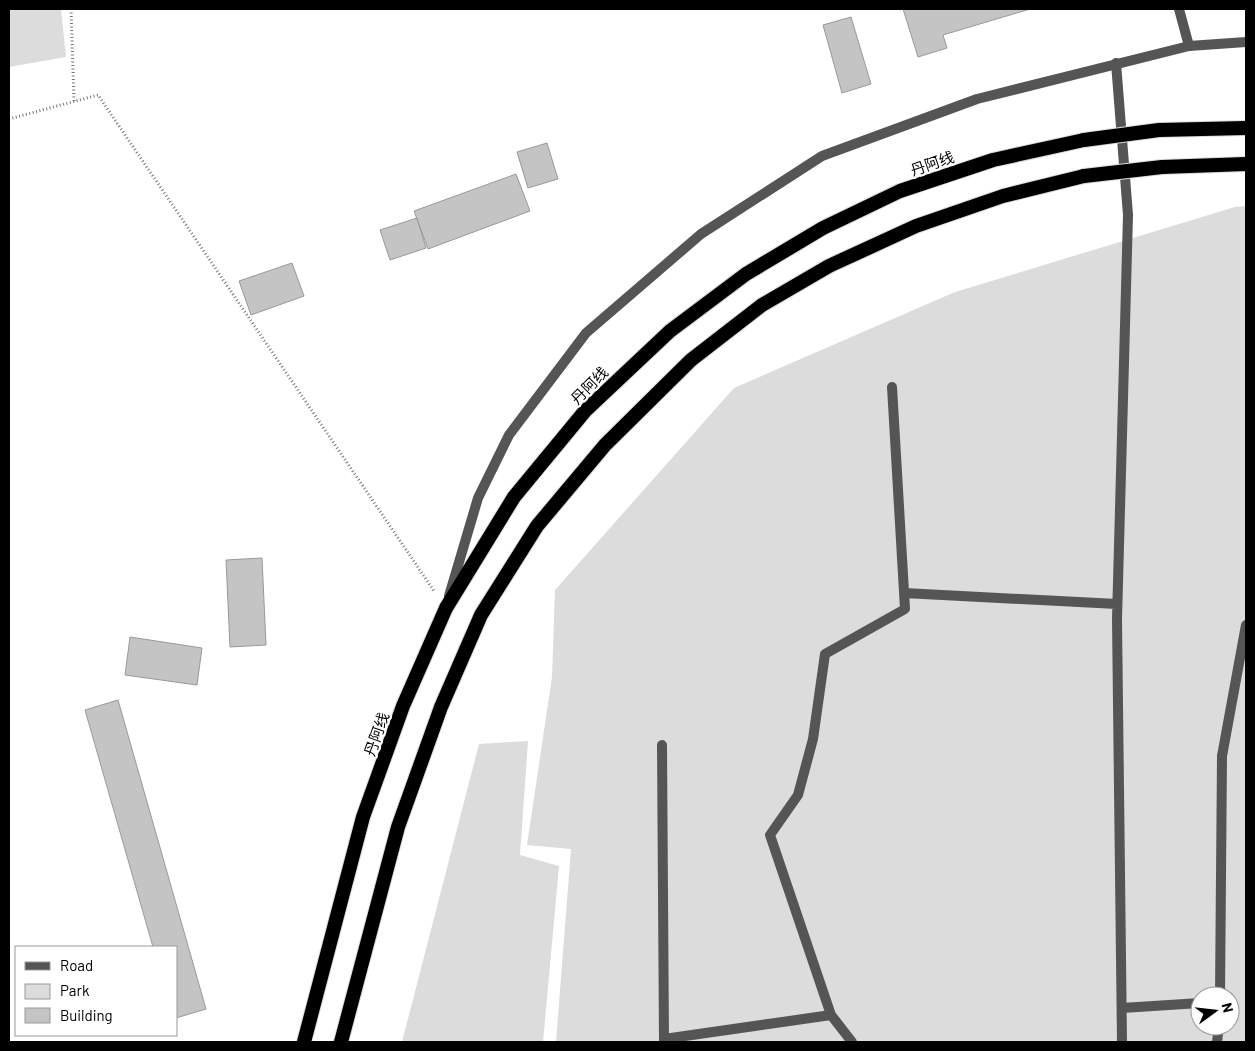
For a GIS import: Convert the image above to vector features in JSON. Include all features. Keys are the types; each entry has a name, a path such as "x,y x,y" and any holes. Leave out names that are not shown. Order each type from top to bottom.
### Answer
{"highway":[{"name":"丹阿线","path":"304,1042 363,817 403,706 446,608 514,497 585,411 670,331 746,274 823,228 900,191 993,160 1084,140 1159,130 1246,128"},
{"path":"341,1042 398,827 441,707 482,615 537,526 605,445 690,360 762,305 829,266 916,226 1003,196 1084,176 1162,167 1246,164"}],"street":[{"path":"1179,9 1190,46"},
{"path":"446,608 478,498 509,435 586,333 701,234 822,156 977,99 1190,46 1246,42"},
{"path":"1116,63 1128,215 1117,604 1122,1042"},
{"path":"852,1042 831,1015 770,835 798,795 813,739 825,654 905,609 892,387"},
{"path":"904,593 1117,604"},
{"path":"1220,986 1222,756 1246,625"},
{"path":"662,745 664,1040 831,1015"},
{"path":"1122,1008 1190,1004"}],"path":[{"path":"71,9 74,101"},
{"path":"9,119 98,95 446,608"}],"green space":[{"path":"9,9 61,9 66,57 9,67"},
{"path":"1246,206 1246,1042 556,1042 571,849 527,845 552,677 555,590 734,388 955,292 1235,207"},
{"path":"528,741 520,855 559,866 543,1042 402,1042 479,744"}],"building":[{"path":"903,9 1030,9 943,35 947,48 918,57"},
{"path":"851,17 871,84 842,93 823,25"},
{"path":"547,143 558,179 528,188 517,152"},
{"path":"516,174 530,211 428,249 414,211"},
{"path":"417,218 426,248 390,260 380,230"},
{"path":"292,263 304,296 251,315 239,281"},
{"path":"262,558 266,645 230,647 226,560"},
{"path":"130,637 202,648 197,685 125,675"},
{"path":"118,700 206,1009 178,1017 178,946 153,946 85,710"}]}
